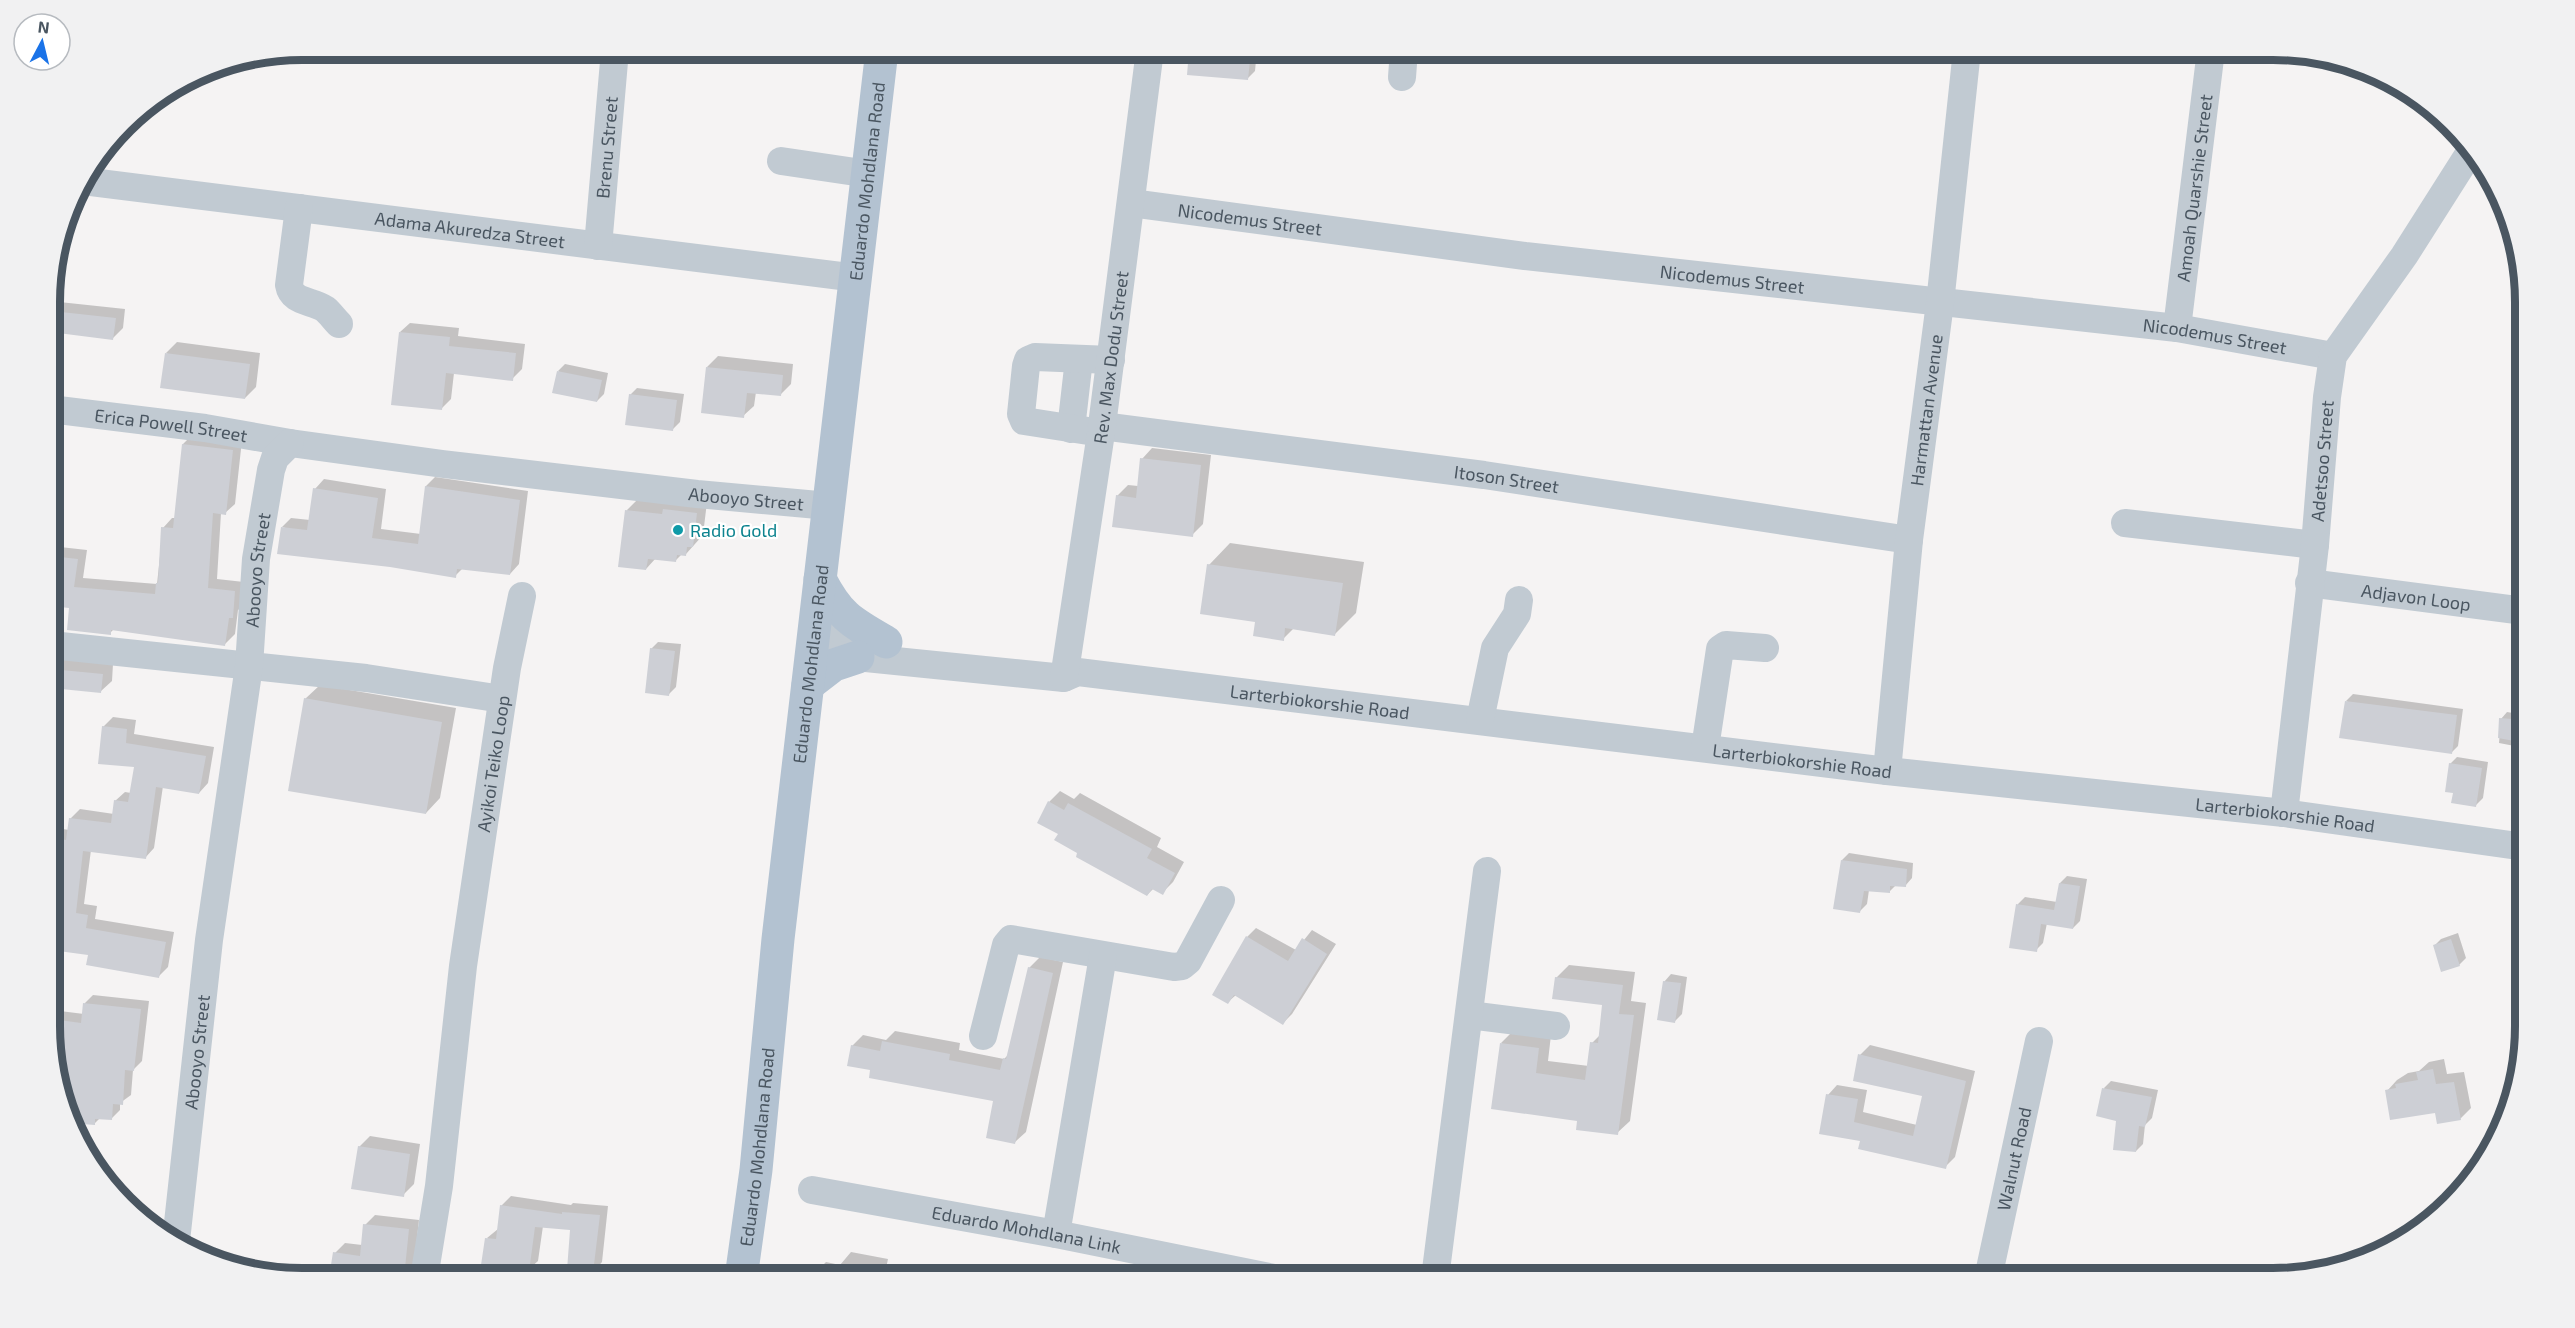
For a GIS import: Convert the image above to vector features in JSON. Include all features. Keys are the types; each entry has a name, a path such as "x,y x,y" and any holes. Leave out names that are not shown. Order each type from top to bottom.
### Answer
{"main road":[{"name":"Eduardo Mohdlana Road","path":"742,1268 756,1170 777,939 857,278 881,60"},
{"path":"820,579 832,602 844,616 886,642"},
{"path":"808,685 834,665 858,657"}],"street":[{"name":"Brenu Street","path":"598,246 614,60"},
{"name":"Rev. Max Dodu Street","path":"1069,671 1149,60"},
{"name":"Harmattan Avenue","path":"1887,771 1909,540 1940,303 1966,60"},
{"name":"Amoah Quarshie Street","path":"2177,328 2210,60"},
{"name":"Adetsoo Street","path":"2284,813 2315,544 2327,398 2333,356 2404,256 2467,157"},
{"path":"780,161 869,174"},
{"name":"Adama Akuredza Street","path":"92,181 857,278"},
{"name":"Nicodemus Street","path":"1131,203 1525,255 2177,328 2333,356"},
{"path":"299,208 290,292 298,298 322,307 339,324"},
{"name":"Itoson Street","path":"1079,359 1035,357 1028,360 1024,375 1021,414 1024,421 1071,429 1102,430 1484,475 1909,540"},
{"path":"1071,429 1079,359 1111,360"},
{"name":"Erica Powell Street","path":"60,410 232,432 290,443"},
{"name":"Abooyo Street","path":"177,1233 209,940 249,666 256,559 275,458 290,443 697,494 829,506"},
{"path":"2125,523 2315,544"},
{"name":"Adjavon Loop","path":"2309,583 2515,610"},
{"path":"502,699 522,596"},
{"path":"1480,720 1495,648 1517,614 1519,600"},
{"name":"Larterbiokorshie Road","path":"813,642 858,657 1069,671"},
{"name":"Larterbiokorshie Road","path":"813,642 886,642 1069,671 1887,771 2284,813 2515,847"},
{"path":"1705,748 1720,649 1726,645 1765,648"},
{"name":"Ayikoi Teiko Loop","path":"60,646 389,681 502,699 463,966 439,1186 426,1268"},
{"path":"1436,1268 1487,871"},
{"path":"983,1036 1006,945 1011,939 1103,956 1174,967 1182,966 1188,961 1221,900"},
{"path":"1056,1234 1103,956"},
{"path":"1469,1015 1556,1026"},
{"name":"Walnut Road","path":"1990,1268 2039,1041"},
{"name":"Eduardo Mohdlana Link","path":"813,1190 1056,1234 1224,1268"}],"building":[{"path":"1188,60 1250,60 1248,80 1187,75"},
{"path":"61,312 116,318 113,340 60,333"},
{"path":"399,332 450,337 449,346 516,353 513,381 446,373 442,410 391,405"},
{"path":"165,353 250,364 245,399 160,388"},
{"path":"706,367 783,375 781,396 747,393 744,418 701,413"},
{"path":"557,371 602,380 597,402 552,393"},
{"path":"629,394 677,400 673,431 625,425"},
{"path":"182,444 233,450 226,515 213,513 208,588 235,591 233,618 229,618 225,646 111,630 111,635 67,630 69,608 60,607 60,557 78,559 74,587 155,594 156,583 158,583 161,527 173,528"},
{"path":"1140,458 1201,465 1193,537 1112,527 1116,495 1136,498"},
{"path":"425,486 520,500 510,575 457,569 456,578 390,567 277,554 281,527 307,530 313,488 378,498 372,538 418,544"},
{"path":"663,509 697,513 693,547 687,547 686,556 677,555 676,562 648,559 646,570 618,567 625,510 662,514"},
{"path":"1207,564 1343,583 1335,636 1285,628 1284,641 1253,636 1255,622 1200,614"},
{"path":"650,648 675,651 669,696 645,693"},
{"path":"60,670 103,674 101,693 60,689"},
{"path":"304,698 442,722 426,814 288,791"},
{"path":"2345,701 2457,715 2452,754 2339,738"},
{"path":"2499,718 2515,719 2515,741 2498,738"},
{"path":"102,726 127,729 126,743 206,756 199,794 156,787 146,859 83,851 76,913 88,915 86,928 166,942 159,978 86,965 88,955 60,951 62,881 60,881 60,839 66,840 69,818 111,823 114,800 128,802 134,767 98,764"},
{"path":"2449,763 2482,768 2476,807 2451,803 2453,793 2445,792"},
{"path":"1048,801 1064,810 1068,803 1152,849 1147,858 1175,873 1163,895 1152,889 1147,896 1076,857 1077,853 1054,840 1058,834 1037,823"},
{"path":"1841,860 1907,869 1906,887 1890,886 1890,893 1864,891 1860,913 1833,909"},
{"path":"2059,883 2080,886 2073,929 2041,924 2037,952 2009,948 2016,904 2054,910"},
{"path":"1246,936 1288,961 1302,938 1327,954 1283,1025 1234,995 1228,1004 1212,995"},
{"path":"2451,939 2460,966 2441,972 2433,945"},
{"path":"1028,967 1053,973 1015,1144 986,1138 993,1101 869,1078 870,1070 847,1066 851,1045 880,1051 882,1041 950,1054 949,1060 1000,1070 1003,1058 1006,1059"},
{"path":"1555,977 1623,985 1619,1014 1634,1015 1618,1135 1576,1130 1577,1121 1491,1109 1500,1043 1539,1048 1536,1073 1585,1080 1590,1042 1598,1043 1602,1005 1552,999"},
{"path":"1663,981 1681,983 1675,1023 1657,1020"},
{"path":"83,1003 141,1009 134,1071 125,1070 123,1105 113,1104 112,1120 95,1119 95,1125 80,1124 78,1119 68,1089 62,1058 60,1020 81,1023"},
{"path":"1858,1054 1966,1081 1946,1169 1858,1149 1860,1141 1819,1134 1826,1094 1858,1099 1854,1122 1913,1136 1922,1096 1853,1081"},
{"path":"2433,1069 2436,1084 2454,1082 2461,1120 2437,1124 2435,1113 2390,1120 2385,1090 2396,1088 2395,1084 2418,1080 2416,1072"},
{"path":"2102,1088 2152,1097 2145,1127 2139,1126 2136,1152 2113,1150 2116,1121 2096,1116"},
{"path":"358,1146 410,1154 404,1197 351,1189"},
{"path":"500,1205 562,1214 562,1212 600,1215 594,1268 567,1268 570,1230 535,1227 530,1268 481,1265 485,1238 496,1239"},
{"path":"363,1224 409,1229 405,1268 331,1268 333,1252 360,1256"}],"place":[{"name":"Radio Gold","path":"678,530"}]}
